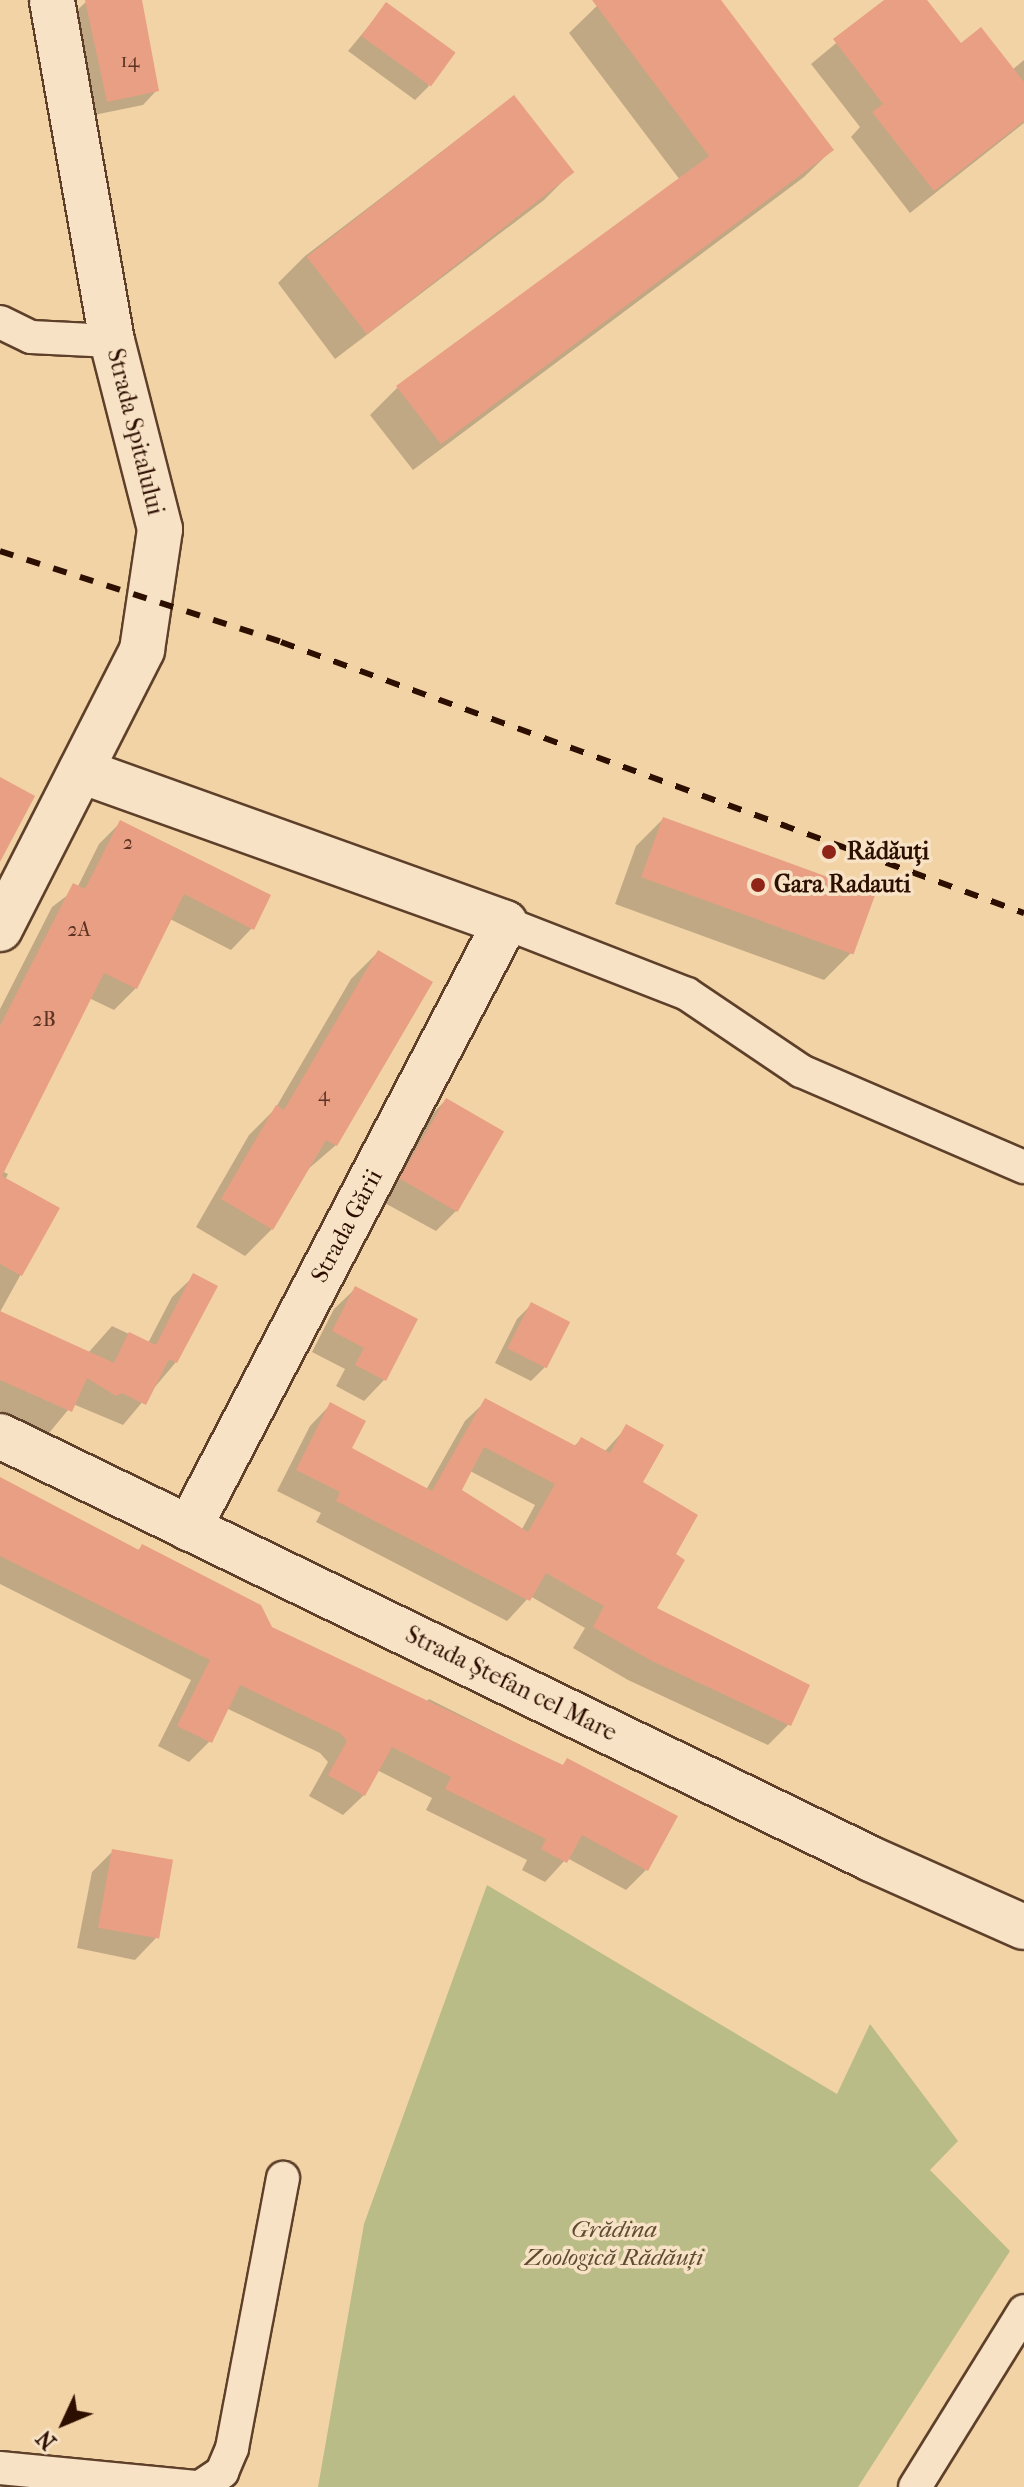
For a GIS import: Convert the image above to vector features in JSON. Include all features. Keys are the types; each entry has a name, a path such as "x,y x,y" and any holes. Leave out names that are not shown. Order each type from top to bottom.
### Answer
{"main road":[{"name":"Strada Spitalului","path":"0,929 142,650 158,556 155,507 112,341 52,0"},
{"path":"81,771 505,923"},
{"name":"Strada Gării","path":"189,1528 505,923"},
{"name":"Strada Ștefan cel Mare","path":"0,1436 871,1859 1024,1927"}],"street":[{"path":"0,322 31,337 112,341"},
{"path":"505,923 687,994 801,1071 1024,1167"},
{"path":"0,2468 199,2487 222,2472 232,2448 283,2178"},
{"path":"915,2487 1024,2311"}],"green space":[{"name":"Grădina Zoologică Rădăuți","path":"487,1885 837,2094 870,2024 958,2141 930,2170 1010,2251 858,2487 318,2487 364,2224"}],"building":[{"path":"85,0 142,0 159,91 107,102"},
{"path":"592,0 721,0 834,150 441,444 396,386 709,156"},
{"path":"884,0 927,0 961,43 981,27 1024,82 1024,121 934,191 872,112 883,104 833,39"},
{"path":"386,2 456,53 431,87 361,36"},
{"path":"514,95 574,172 367,334 307,257"},
{"path":"0,777 35,796 0,862"},
{"name":"Gara Radauti","path":"663,817 875,894 853,954 641,877"},
{"path":"120,820 271,895 254,930 184,894 137,989 104,973 2,1176 60,1208 22,1276 0,1264 0,1026 73,883 85,889"},
{"path":"378,950 433,982 337,1146 326,1140 273,1230 221,1199 276,1105 284,1110"},
{"path":"446,1098 504,1132 458,1212 399,1179"},
{"path":"193,1273 218,1286 177,1363 169,1359 146,1405 122,1393 116,1396 87,1378 72,1412 0,1380 0,1311 114,1363 129,1332 156,1345"},
{"path":"355,1286 418,1319 386,1381 355,1365 364,1348 332,1331"},
{"path":"531,1302 570,1322 547,1368 507,1348"},
{"path":"485,1398 576,1446 581,1437 610,1453 626,1424 664,1445 643,1482 698,1515 676,1554 685,1560 657,1608 810,1685 791,1726 650,1660 593,1627 604,1606 546,1573 530,1601 336,1501 340,1492 296,1470 330,1402 366,1421 352,1448 432,1491","holes":["484,1447 555,1484 528,1532 462,1490"]},
{"path":"0,1477 139,1550 142,1544 261,1605 272,1627 563,1765 567,1758 678,1816 648,1871 582,1835 567,1863 541,1849 546,1839 445,1789 451,1777 392,1747 365,1796 328,1775 347,1741 340,1733 240,1685 212,1743 177,1726 210,1660 0,1556"},
{"path":"112,1849 173,1860 159,1939 98,1928"}],"railway":[{"path":"0,551 281,642 1024,913"}],"place":[{"name":"Rădăuți","path":"829,852"},
{"name":"Gara Radauti","path":"758,885"}]}
